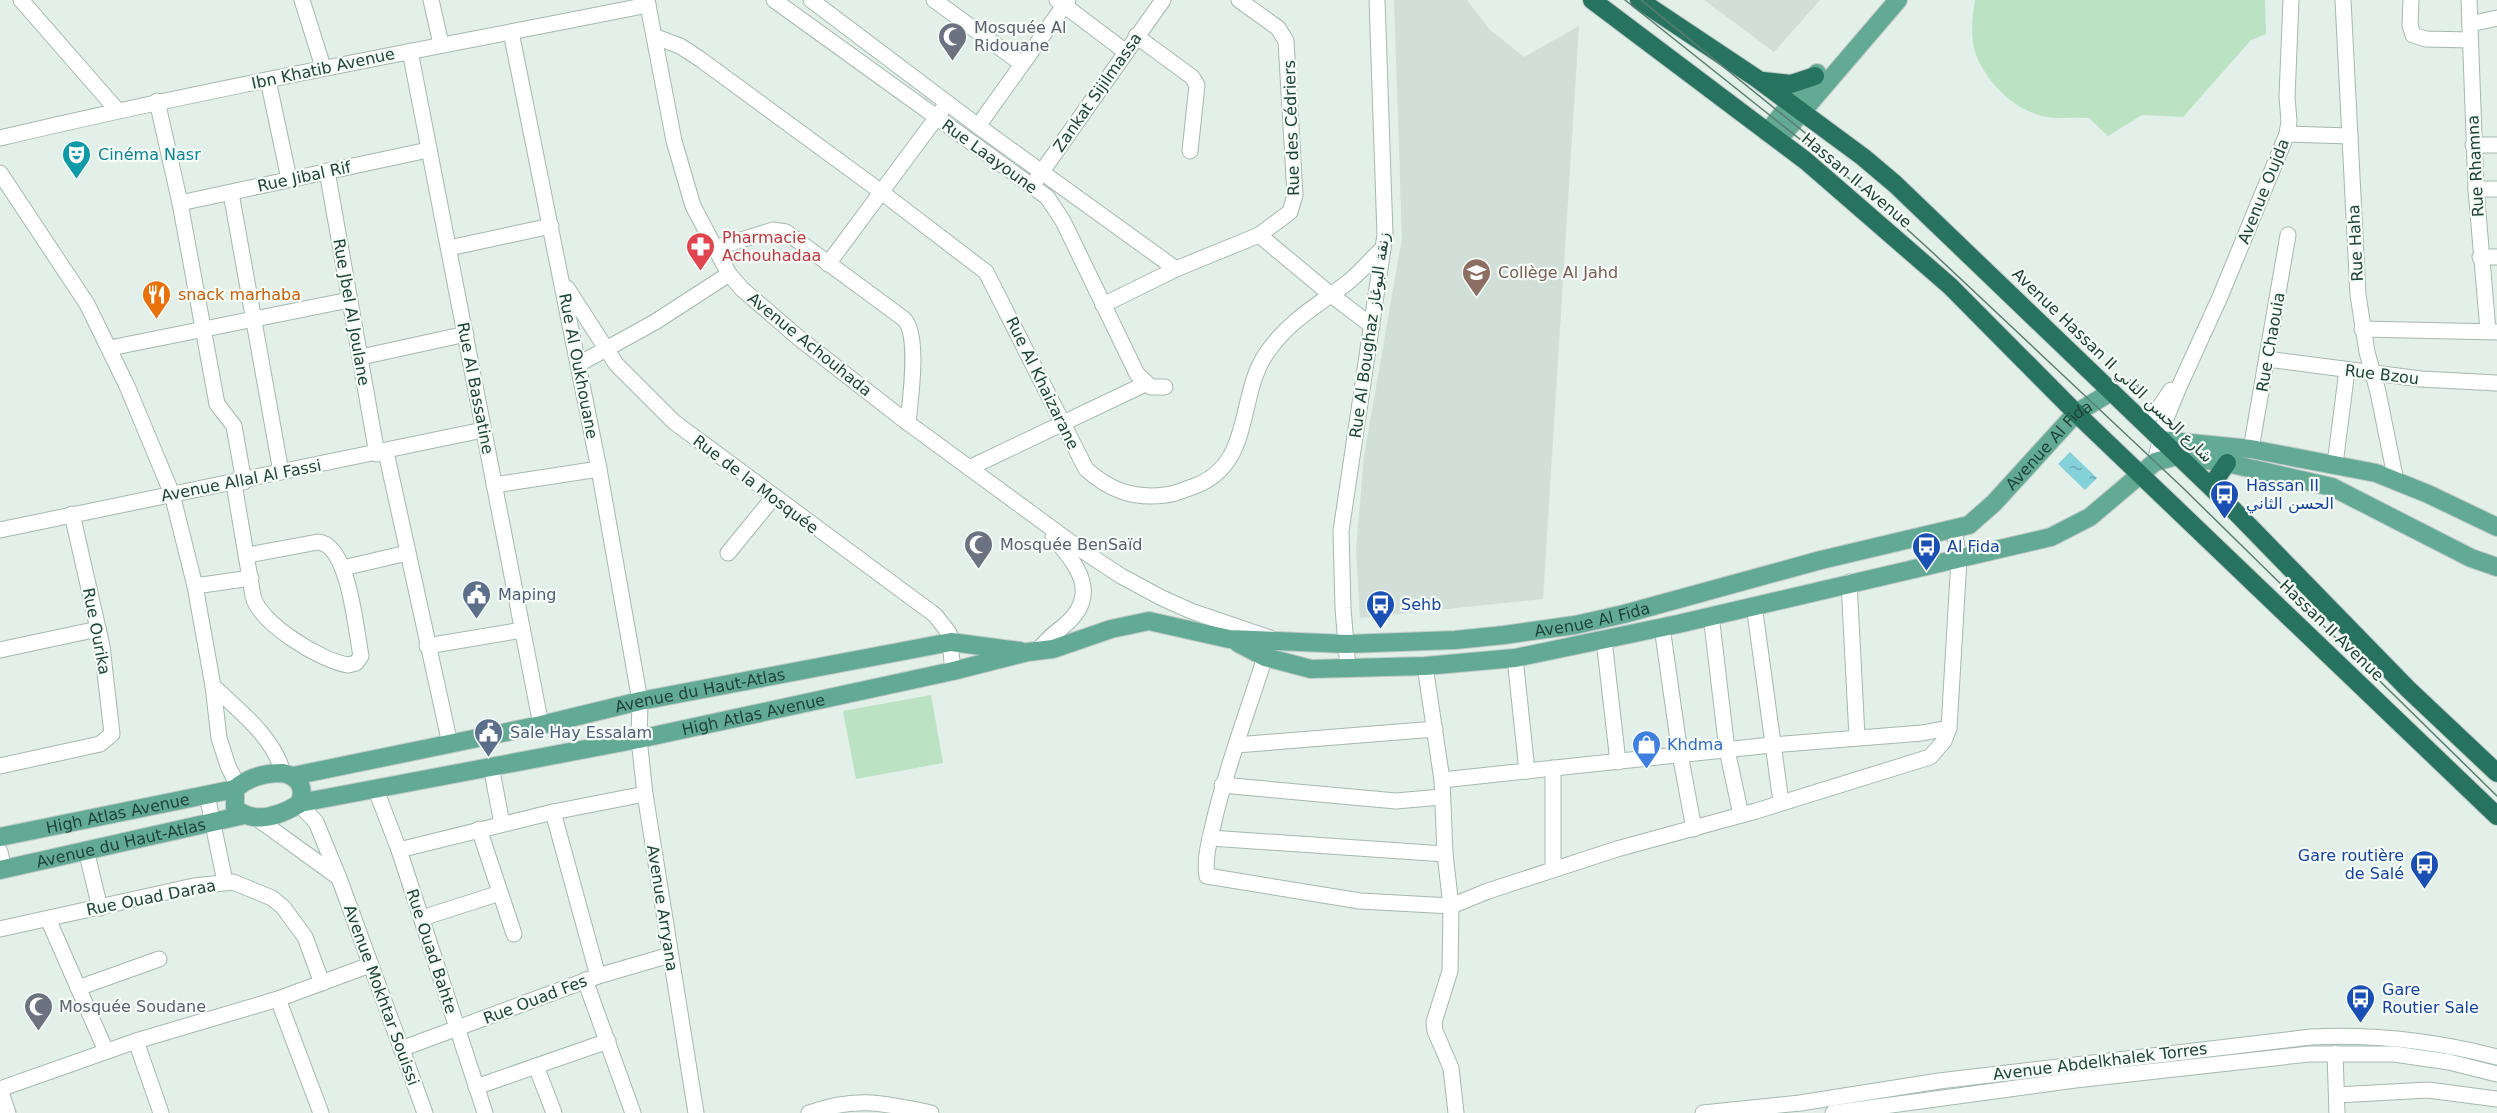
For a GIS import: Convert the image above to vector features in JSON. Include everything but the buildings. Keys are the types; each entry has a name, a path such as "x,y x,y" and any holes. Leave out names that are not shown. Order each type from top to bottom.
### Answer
{"highway":[{"name":"Hassan II Avenue","path":"1592,0 1838,187 1950,286 2076,413"},
{"path":"1639,0 1756,78 1795,107"},
{"path":"1756,78 1773,83 1791,84 1815,76"},
{"name":"Avenue Hassan II شارع الحسن الثاني","path":"1795,107 1895,184 2008,290 2218,494 2408,689 2497,773"},
{"path":"2076,413 2140,472"},
{"path":"2218,494 2216,479 2227,463"},
{"name":"Hassan II Avenue","path":"2140,472 2497,816"}],"main road":[{"path":"1773,136 1815,76 1882,0"},
{"path":"1795,107 1898,0"},
{"name":"Avenue Al Fida","path":"1280,641 1347,644 1455,640 1575,624 1682,600 1821,560 1954,530 1969,525 1981,516 2076,413 2111,392"},
{"path":"2161,440 2251,449 2320,464 2335,464 2396,481 2497,526"},
{"path":"2177,456 2227,463 2332,487 2471,558 2497,567"},
{"name":"Avenue Al Fida","path":"1229,639 1272,659 1311,669 1425,666 1515,658 1662,627 2050,537 2090,517 2140,472 2155,462 2177,456"},
{"path":"1821,560 1827,588"},
{"name":"Avenue du Haut-Atlas","path":"288,774 450,744 640,701 951,642 1033,651 1076,643 1111,629 1149,621 1229,639"},
{"path":"1229,639 1280,641 1272,659"},
{"name":"High Atlas Avenue","path":"300,803 639,739 953,671 1033,651"},
{"path":"288,774 300,783 303,794 300,803"},
{"name":"High Atlas Avenue","path":"0,837 207,795 236,787 260,776 288,774"},
{"path":"236,787 235,808 249,816"},
{"name":"Avenue du Haut-Atlas","path":"1,863 86,850 249,816 283,813 300,803"}],"street":[{"path":"21,0 117,110"},
{"path":"302,0 324,67"},
{"path":"431,0 441,44"},
{"name":"Rue Laayoune","path":"774,0 1047,197 1063,221 1123,349 1145,384"},
{"path":"811,0 830,6 947,103 1176,269"},
{"path":"934,0 1022,64"},
{"name":"Zankat Sijilmassa","path":"1032,185 1163,0"},
{"name":"Rue des Cédriers","path":"1103,305 1176,269 1259,235 1290,212 1294,201 1288,52 1284,36 1278,28 1239,0"},
{"name":"Rue Al Boughaz زنقة البوغاز","path":"1348,669 1341,539 1383,248 1377,0"},
{"name":"Avenue Oujda","path":"2155,462 2165,421 2185,371 2220,297 2287,134 2291,0"},
{"name":"Rue Haha","path":"2343,0 2357,285 2362,329 2378,392 2396,481"},
{"path":"2411,0 2410,25 2413,35 2426,39 2470,40"},
{"name":"Rue Rhamna","path":"2469,0 2480,258 2493,332"},
{"name":"Ibn Khatib Avenue","path":"0,138 157,101 511,32 647,2"},
{"name":"Avenue Achouhada","path":"647,2 682,169 693,206 729,274 777,320 908,423 1037,519"},
{"path":"978,126 1063,2 1126,52"},
{"path":"2470,24 2497,18"},
{"name":"Rue Al Oukhouane","path":"511,32 579,364 640,701"},
{"path":"1136,36 1192,77 1197,85 1190,151"},
{"name":"Rue Al Khaizarane","path":"656,37 691,53 880,190 986,272 1086,469 1107,486 1147,497 1180,492 1209,481 1219,474 1233,453 1258,370 1266,353 1305,311 1349,281 1383,248"},
{"name":"Rue Al Bassatine","path":"410,51 541,725"},
{"path":"268,80 289,179"},
{"path":"157,101 180,202 201,329 217,404 234,426 239,483 248,555 251,578 255,603 265,616 320,657 348,665 356,663 361,656 344,568 335,551 322,542 248,555"},
{"path":"828,264 880,190 947,103"},
{"path":"2287,134 2350,136"},
{"path":"2474,145 2497,145"},
{"name":"Rue Jibal Rif","path":"180,202 428,150"},
{"name":"Rue Jbel Al Joulane","path":"327,171 349,300 381,453 407,554 450,744"},
{"path":"0,173 63,264 110,348 172,494 195,586 213,686 219,738 236,787"},
{"path":"2476,189 2497,189"},
{"path":"231,193 281,472"},
{"path":"449,248 551,226"},
{"path":"715,248 764,232 780,230 904,319 910,327 911,394 908,423"},
{"path":"1259,235 1372,326"},
{"name":"Rue Chaouia","path":"2251,449 2288,236"},
{"path":"2480,258 2497,257"},
{"path":"579,364 655,322 729,274"},
{"name":"Rue de la Mosquée","path":"562,281 605,349 674,422 773,498 935,615 949,633 953,671"},
{"path":"110,348 349,300"},
{"path":"2362,329 2493,332"},
{"path":"361,357 466,334"},
{"name":"Rue Bzou","path":"2267,359 2421,379 2497,383"},
{"path":"2335,464 2347,370"},
{"name":"Avenue Oujda","path":"2140,420 2157,411 2185,371"},
{"path":"969,468 1145,384 1156,388 1165,387"},
{"name":"Avenue Allal Al Fassi","path":"0,530 172,494 239,483 281,472 483,430"},
{"path":"494,485 599,469"},
{"path":"728,553 773,498"},
{"name":"Rue Ourika","path":"0,766 100,744 110,737 113,730 98,629 72,514"},
{"path":"1033,651 1078,611 1084,598 1084,588 1075,565 1037,519"},
{"name":"Avenue Al Fida","path":"1037,519 1120,576 1162,598 1191,611 1280,641"},
{"path":"1272,659 1236,745 1222,786 1205,866 1206,876 1360,901 1451,906 1553,869 1694,829 1930,757 1944,741 1949,728 1959,559 1954,530"},
{"path":"344,568 407,554"},
{"path":"195,586 251,578"},
{"path":"1849,582 1857,737"},
{"path":"1754,605 1771,745 1781,802"},
{"path":"1711,615 1726,750 1741,815"},
{"path":"1662,627 1680,754 1694,829"},
{"path":"0,650 98,629"},
{"path":"427,646 522,630"},
{"path":"1604,640 1618,762"},
{"path":"1515,658 1527,771"},
{"path":"1425,666 1442,780 1445,854 1451,906 1450,971 1434,1022 1435,1031 1451,1068 1456,1113"},
{"path":"213,686 268,742 288,774"},
{"name":"Avenue Arryana","path":"640,701 639,739 645,794 696,1113"},
{"path":"1442,780 1771,745 1922,733 1949,728"},
{"path":"1236,745 1435,729"},
{"path":"491,766 502,824"},
{"path":"1553,768 1553,869"},
{"path":"1222,786 1396,801 1441,796"},
{"name":"Rue Ouad Bahte","path":"376,790 422,918 485,1113"},
{"path":"399,850 479,829 645,794"},
{"path":"207,795 225,882"},
{"name":"Avenue Mokhtar Souissi","path":"300,803 316,822 339,878 425,1113"},
{"path":"554,812 591,978 608,1041 633,1113"},
{"path":"249,816 339,878"},
{"path":"479,829 514,934"},
{"path":"1210,838 1445,854"},
{"path":"86,850 100,908"},
{"name":"Rue Ouad Daraa","path":"0,929 225,882 252,889 283,907 305,937 322,983"},
{"path":"422,918 500,893"},
{"path":"48,919 106,1051"},
{"name":"Rue Ouad Fes","path":"401,1049 591,978 670,955"},
{"path":"78,988 159,959"},
{"path":"8,1113 0,1089 136,1041 278,999 370,965"},
{"path":"278,999 321,1113"},
{"name":"Avenue Abdelkhalek Torres","path":"1703,1113 1800,1103 1962,1078 2311,1037 2352,1035 2405,1039 2458,1047 2497,1057"},
{"path":"136,1041 161,1113"},
{"path":"476,1087 608,1041"},
{"path":"2335,1053 2337,1113"},
{"name":"Avenue Abdelkhalek Torres","path":"1833,1113 2075,1080 2281,1056 2335,1053 2394,1054 2497,1074"},
{"path":"536,1066 554,1113"},
{"path":"2337,1095 2428,1090 2497,1099"},
{"path":"809,1113 836,1104 858,1101 931,1113"},
{"path":"2497,1108 2497,1113"}],"shaded area":[{"name":"Collège Al Jahd","path":"1394,0 1467,0 1489,29 1524,57 1579,26 1543,599 1360,618 1356,550 1364,456 1402,238"},
{"path":"1704,0 1820,0 1774,52"}],"green space":[{"path":"1975,0 2265,0 2266,34 2251,40 2183,117 2142,115 2108,136 2089,118 2047,117 2025,109 2004,95 1981,66 1974,49 1972,28"},
{"path":"931,695 943,763 856,779 843,711"}],"water":[{"path":"2070,452 2097,478 2085,490 2058,464"}],"tram line":[{"path":"1625,0 1865,191 1931,251 2182,487 2497,796"},
{"path":"1641,0 1831,154"}],"place":[{"name":"Mosquée Al Ridouane","path":"953,62"},
{"name":"Cinéma Nasr","path":"77,180"},
{"name":"Pharmacie Achouhadaa","path":"701,272"},
{"name":"Collège Al Jahd","path":"1477,298"},
{"name":"snack marhaba","path":"157,320"},
{"name":"Hassan II الحسن الثاني","path":"2225,520"},
{"name":"Mosquée BenSaïd","path":"979,570"},
{"name":"Al Fida","path":"1926,572"},
{"name":"Maping","path":"477,620"},
{"name":"Sehb","path":"1380,630"},
{"name":"Sale Hay Essalam","path":"489,758"},
{"name":"Khdma","path":"1646,770"},
{"name":"Gare routière de Salé","path":"2425,890"},
{"name":"Gare Routier Sale","path":"2361,1024"},
{"name":"Mosquée Soudane","path":"38,1032"}]}
